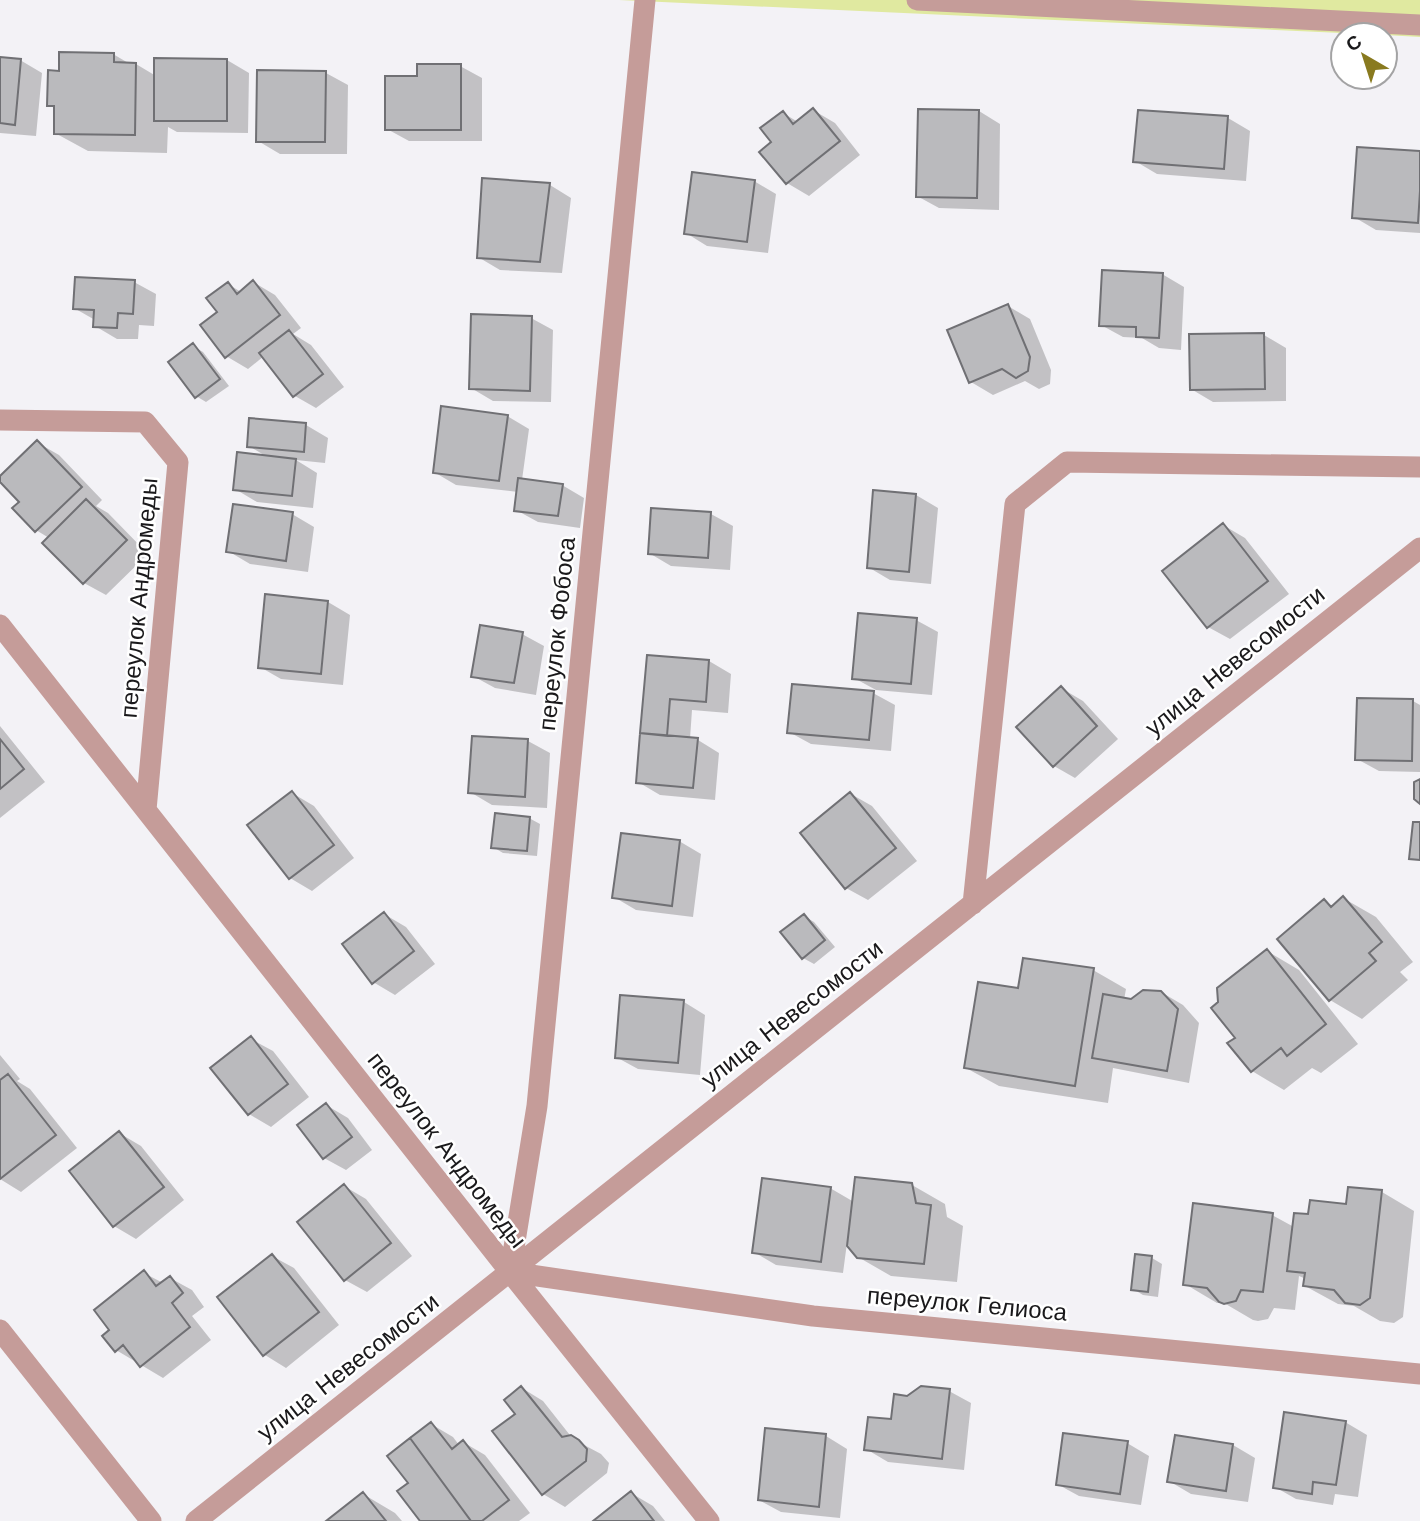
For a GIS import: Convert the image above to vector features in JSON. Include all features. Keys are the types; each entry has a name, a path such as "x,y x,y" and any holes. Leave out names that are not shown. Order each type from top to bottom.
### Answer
{"street":[{"name":"переулок Фобоса","path":"510,1272 537,1106 645,0"},
{"path":"917,0 1420,25"},
{"name":"переулок Андромеды","path":"0,419 145,422 178,463 146,810"},
{"path":"973,904 1015,504 1067,462 1420,467"},
{"name":"улица Невесомости","path":"196,1521 1420,548"},
{"name":"переулок Андромеды","path":"0,625 709,1521"},
{"name":"переулок Гелиоса","path":"510,1272 813,1316 1420,1374"},
{"path":"4,1345 151,1521"}],"green space":[{"path":"619,0 1420,0 1420,37 1399,36 1399,21 1329,21 1329,32"}],"building":[{"path":"59,52 114,53 114,62 136,63 135,135 54,134 54,106 47,106 48,70 59,71"},
{"path":"0,57 21,59 15,125 0,123"},
{"path":"154,58 227,59 227,121 154,121"},
{"path":"417,64 461,64 461,130 385,130 385,76 417,76"},
{"path":"257,70 326,71 325,142 256,142"},
{"path":"813,108 840,141 786,184 759,152 771,142 760,128 783,111 793,124"},
{"path":"918,109 979,110 977,198 916,197"},
{"path":"1138,110 1228,116 1224,169 1133,162"},
{"path":"1357,147 1420,151 1418,223 1352,218"},
{"path":"692,172 755,180 747,242 684,234"},
{"path":"482,178 550,183 540,262 477,258"},
{"path":"1102,270 1163,273 1159,338 1136,337 1136,327 1099,326"},
{"path":"75,277 135,280 133,314 118,313 117,328 93,327 94,310 73,309"},
{"path":"253,280 280,315 225,358 200,325 217,312 206,298 228,282 237,294"},
{"path":"1008,304 1030,357 1028,371 1016,378 1002,369 969,383 947,330"},
{"path":"471,314 532,316 530,391 469,389"},
{"path":"289,330 323,374 293,397 259,353"},
{"path":"1264,333 1265,389 1190,390 1189,334"},
{"path":"193,343 220,379 195,398 168,362"},
{"path":"441,406 508,415 499,481 433,473"},
{"path":"249,418 306,423 304,452 247,447"},
{"path":"37,440 82,487 35,532 12,508 19,502 0,482 0,476"},
{"path":"237,452 296,459 292,496 233,490"},
{"path":"518,478 563,484 558,516 514,511"},
{"path":"873,490 916,494 909,572 867,568"},
{"path":"86,499 127,540 83,584 42,543"},
{"path":"233,504 293,512 286,561 226,552"},
{"path":"651,508 711,512 708,558 648,554"},
{"path":"1223,523 1268,581 1207,628 1162,571"},
{"path":"265,594 328,601 321,674 258,668"},
{"path":"858,613 917,618 911,684 852,679"},
{"path":"480,625 523,632 514,683 471,677"},
{"path":"647,655 709,660 706,702 670,699 667,736 640,733"},
{"path":"792,684 874,691 869,740 787,733"},
{"path":"1061,686 1097,726 1053,767 1016,727"},
{"path":"1357,698 1413,699 1412,761 1355,760"},
{"path":"640,733 698,738 693,788 636,783"},
{"path":"472,736 528,739 525,797 468,793"},
{"path":"0,739 24,769 0,789"},
{"path":"1420,779 1420,804 1414,799 1414,782"},
{"path":"292,791 334,845 289,879 247,825"},
{"path":"850,792 896,848 845,889 800,833"},
{"path":"495,813 530,817 527,851 491,848"},
{"path":"1413,822 1420,822 1420,860 1409,859"},
{"path":"621,833 680,840 672,906 612,898"},
{"path":"1343,896 1382,942 1369,953 1376,961 1329,1001 1277,939 1324,899 1331,907"},
{"path":"384,912 414,951 372,984 342,944"},
{"path":"804,914 825,940 802,959 780,932"},
{"path":"1267,949 1326,1024 1287,1056 1281,1048 1251,1072 1227,1043 1235,1038 1211,1008 1218,1002 1217,988"},
{"path":"1023,958 1094,968 1075,1086 964,1068 978,982 1018,988"},
{"path":"1143,990 1161,991 1178,1009 1167,1071 1092,1058 1103,994 1131,999"},
{"path":"620,995 684,1000 678,1063 615,1058"},
{"path":"251,1036 288,1084 248,1115 210,1068"},
{"path":"8,1074 56,1135 0,1179 0,1080"},
{"path":"326,1103 352,1137 323,1159 297,1125"},
{"path":"119,1131 164,1187 113,1227 69,1171"},
{"path":"855,1177 912,1183 916,1203 931,1205 924,1264 857,1258 847,1246"},
{"path":"762,1178 831,1187 821,1262 752,1253"},
{"path":"344,1184 391,1243 344,1281 297,1222"},
{"path":"1348,1187 1382,1190 1370,1298 1360,1305 1345,1303 1334,1290 1303,1286 1305,1273 1287,1271 1294,1213 1308,1214 1310,1200 1346,1204"},
{"path":"1193,1203 1273,1213 1263,1292 1241,1290 1236,1301 1224,1304 1207,1288 1183,1285"},
{"path":"272,1254 319,1312 263,1356 217,1297"},
{"path":"1135,1254 1152,1256 1148,1292 1131,1290"},
{"path":"144,1270 156,1286 170,1276 183,1293 172,1303 190,1327 140,1367 123,1345 115,1352 102,1336 109,1330 94,1310"},
{"path":"521,1386 562,1437 571,1435 587,1449 586,1461 542,1495 492,1431 515,1414 504,1400"},
{"path":"921,1386 950,1389 942,1459 864,1450 868,1417 891,1419 894,1394 907,1396"},
{"path":"1284,1412 1346,1421 1336,1485 1313,1482 1312,1494 1273,1488"},
{"path":"431,1422 452,1449 463,1440 509,1500 482,1521 471,1521 410,1438"},
{"path":"765,1428 826,1434 819,1507 758,1500"},
{"path":"1063,1433 1128,1441 1120,1494 1056,1485"},
{"path":"1175,1435 1233,1444 1226,1491 1167,1482"},
{"path":"410,1438 471,1521 420,1521 397,1491 408,1483 387,1456"},
{"path":"631,1491 654,1521 593,1521"},
{"path":"363,1492 386,1521 326,1521"}]}
